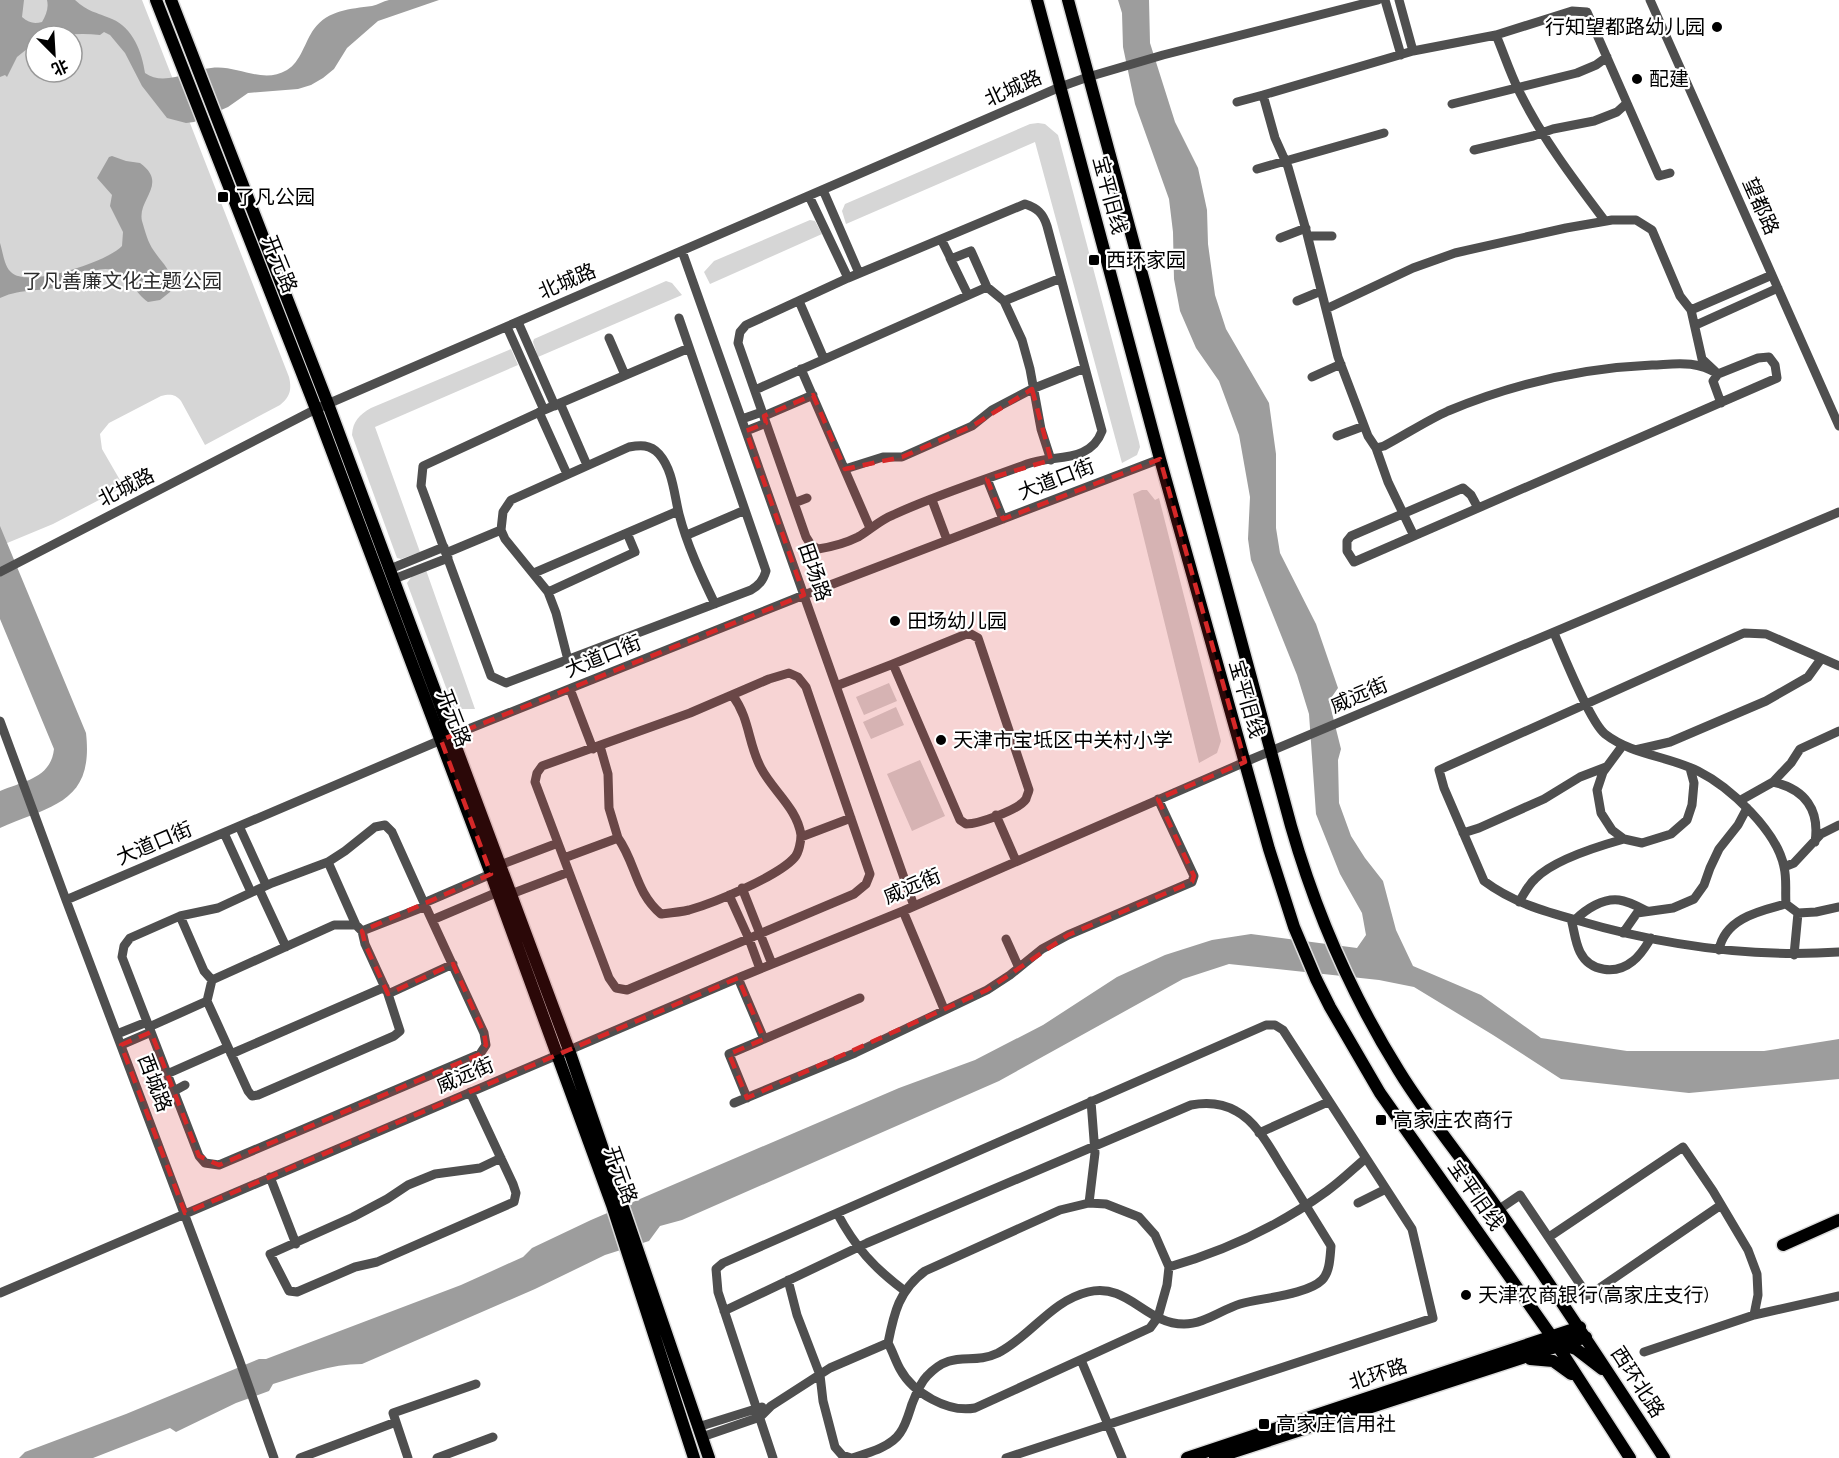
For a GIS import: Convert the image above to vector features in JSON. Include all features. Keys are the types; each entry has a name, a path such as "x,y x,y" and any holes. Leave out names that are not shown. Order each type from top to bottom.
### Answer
{"main road":[{"name":"开元路","path":"156,0 204,125 392,574 447,738"},
{"name":"开元路","path":"171,0 218,120 322,406 496,869 511,894 569,1050 634,1254 709,1458"},
{"name":"宝平旧线","path":"1037,0 1160,459 1275,870 1294,927 1316,979 1380,1093 1557,1343"},
{"name":"宝平旧线","path":"1068,0 1304,868 1326,931 1348,981 1406,1082 1583,1332"},
{"name":"开元路","path":"496,869 498,892 557,1055 617,1203"},
{"path":"1783,1245 1839,1220"},
{"name":"开元路","path":"634,1254 694,1458"},
{"path":"1508,1357 1557,1343 1583,1332"},
{"name":"西环北路","path":"1583,1332 1664,1458"},
{"path":"1557,1343 1576,1349 1591,1359 1615,1382"},
{"path":"1557,1343 1630,1458"},
{"path":"1508,1357 1552,1361 1570,1372 1589,1395"},
{"name":"北环路","path":"1187,1458 1508,1357"},
{"name":"北环路","path":"1215,1458 1508,1357"}],"street":[{"name":"北城路","path":"0,572 322,406 1060,87 1163,55 1378,0"},
{"path":"1384,0 1401,55"},
{"path":"1399,0 1413,51"},
{"name":"望都路","path":"1650,0 1839,426"},
{"path":"1237,102 1413,51 1496,35 1572,11 1587,12 1659,176 1670,173"},
{"path":"1496,35 1517,87 1542,132 1569,174 1605,221"},
{"path":"1452,104 1577,73 1596,65 1607,57"},
{"path":"1263,95 1307,232 1341,364 1364,426 1376,448 1414,536"},
{"path":"1474,150 1594,121 1617,112 1628,103"},
{"path":"1257,169 1384,133"},
{"path":"823,190 859,273"},
{"path":"810,196 848,278"},
{"path":"1025,204 1034,207 1043,215 1102,430 1099,439 1082,453 1036,461 892,515 857,537 818,549 811,545 806,537 738,343 740,332 746,325 859,273 941,239 1025,204"},
{"path":"1326,309 1413,268 1455,253 1605,221 1636,220 1653,230 1680,296 1691,310 1702,358 1718,374"},
{"path":"1280,238 1307,232 1332,236"},
{"path":"941,239 968,295"},
{"name":"田场路","path":"682,251 914,906"},
{"path":"950,258 971,251 987,287 1004,301 1022,340 1051,460"},
{"path":"1691,310 1772,275"},
{"path":"1004,301 1060,278"},
{"path":"755,390 987,287"},
{"path":"1696,325 1778,288"},
{"path":"1297,301 1321,291"},
{"path":"799,301 824,359"},
{"path":"679,318 766,572 764,578 751,590 506,683 491,676 421,486 423,466 542,411 689,348"},
{"path":"518,322 587,465"},
{"path":"507,327 567,474"},
{"path":"609,338 625,375"},
{"path":"1478,508 1464,488 1351,536 1347,541 1350,557 1354,562 1721,403 1777,378 1777,370 1769,357 1758,358 1718,374 1713,381 1721,403"},
{"path":"1312,377 1341,364"},
{"path":"1376,448 1448,412 1518,387 1565,374 1633,366 1693,364 1718,374"},
{"path":"845,469 883,457 903,456 972,426 992,410 1032,389 1085,368"},
{"path":"801,369 870,528"},
{"path":"746,430 764,417 813,395"},
{"path":"742,419 764,417"},
{"path":"1337,436 1364,426"},
{"path":"568,660 548,592 501,530 503,512 511,500 629,447 648,446 660,455 674,483 678,511 715,604"},
{"name":"大道口街","path":"66,900 447,738 804,595 1160,459"},
{"path":"987,479 1003,519"},
{"path":"794,503 807,498"},
{"path":"933,500 947,540"},
{"path":"687,535 745,510"},
{"path":"534,573 678,511"},
{"name":"威远街","path":"0,1293 738,978 903,911 1245,762 1839,512"},
{"path":"392,574 501,530"},
{"path":"548,592 635,552 627,533"},
{"path":"836,687 969,633 978,638 1029,790 1026,799 1019,806 975,824 966,824 960,820 893,664"},
{"path":"1554,633 1586,704 1603,733 1623,746 1698,771 1741,800 1774,841 1784,867 1786,904"},
{"path":"1839,666 1766,634 1744,633 1439,770 1444,788 1484,881 1519,902 1573,920 1623,933 1719,950 1794,955 1839,952"},
{"path":"1634,750 1670,742 1766,701 1808,676 1821,659"},
{"path":"789,674 798,677 806,687 870,874 866,884 855,894 627,990 616,988 609,978 535,782 542,766 596,748 733,696 770,679 789,674"},
{"path":"570,689 608,774 609,808 618,838 628,851 633,872 641,889 652,906 662,914 687,911 729,894 785,866 797,855 801,837 792,810 761,768 744,714 733,696"},
{"name":"西城路","path":"0,721 185,1213 274,1458"},
{"path":"1741,800 1773,782 1791,763 1800,749 1839,731"},
{"path":"1623,746 1603,772 1597,790 1601,813 1612,830 1624,839 1642,843 1671,834 1687,820 1692,805 1694,783 1689,768"},
{"path":"1463,832 1479,828 1544,799 1580,777 1606,767"},
{"path":"1773,782 1797,791 1807,800 1817,829 1815,842"},
{"path":"734,1103 855,1053 987,990 1042,949 1068,935 1192,882 1194,876 1158,799"},
{"path":"1623,933 1637,913 1673,908 1694,899 1704,885 1719,849 1738,825 1747,808"},
{"path":"996,815 1016,861"},
{"path":"801,837 851,818"},
{"path":"385,825 392,832 395,850 425,904 453,964 484,1033 486,1045 480,1054 219,1165 205,1162 199,1156 122,957 124,946 130,938 180,916 218,908 258,889 328,862 375,827 385,825"},
{"path":"1784,867 1794,863 1821,834 1839,825"},
{"path":"239,826 258,889"},
{"path":"224,833 258,889 286,947"},
{"path":"564,858 618,838"},
{"path":"1519,902 1534,879 1546,870 1595,848 1624,839"},
{"path":"212,980 334,925 359,928 425,904 496,869 558,843"},
{"path":"212,980 207,1002 252,1096 394,1036 400,1031 387,991 328,862"},
{"path":"511,894 569,872"},
{"path":"742,888 772,964"},
{"path":"432,920 498,892"},
{"path":"729,894 760,969"},
{"path":"1573,920 1606,900 1621,900 1647,911"},
{"path":"1786,904 1798,913 1839,907"},
{"path":"1719,950 1721,942 1732,926 1743,917 1786,904"},
{"path":"903,911 944,1009"},
{"path":"1794,955 1798,913"},
{"path":"180,916 204,971 212,980"},
{"path":"1573,920 1579,951 1589,964 1603,970 1617,969 1631,963 1651,939"},
{"path":"1006,939 1019,968"},
{"path":"167,1074 453,964"},
{"path":"738,978 764,1039"},
{"path":"747,1098 729,1054 861,998"},
{"path":"121,1045 149,1027 207,1002"},
{"path":"773,1458 718,1292 716,1269 723,1263 1266,1025 1275,1025 1284,1030 1328,1102 1412,1229 1433,1318 1006,1458"},
{"path":"117,1034 149,1027"},
{"path":"174,1090 185,1084"},
{"path":"470,1092 501,1158 516,1193 514,1202 377,1262 355,1267 297,1292 289,1291 270,1254 353,1217 408,1185 435,1174 480,1168 501,1158"},
{"path":"1089,1203 1095,1146 1091,1101"},
{"path":"1259,1133 1328,1102"},
{"path":"724,1311 788,1280 859,1248 1191,1105 1204,1103 1221,1104 1237,1111 1259,1133 1331,1246 1329,1266 1323,1280 1309,1288 1240,1304 1212,1317 1185,1324 1147,1313 1124,1296 1109,1291 1089,1292 1057,1306 1024,1335 999,1352 990,1356 948,1360 926,1377 895,1439 886,1445 852,1458 842,1455 835,1447 823,1401 820,1375 797,1315 788,1280"},
{"path":"1549,1237 1683,1147 1748,1250 1757,1274 1758,1296 1754,1315"},
{"path":"1169,1267 1234,1245 1328,1191 1366,1158"},
{"path":"270,1177 296,1244"},
{"path":"1358,1203 1386,1190"},
{"path":"1498,1210 1520,1195 1588,1296 1721,1205"},
{"path":"1089,1203 1106,1204 1139,1217 1155,1235 1169,1267 1167,1285 1158,1317 1150,1328 975,1408 964,1410 928,1397 900,1368 888,1343 894,1314 911,1282 926,1271 1060,1210 1089,1203"},
{"path":"837,1213 848,1234 870,1263 905,1291"},
{"path":"1644,1352 1754,1315 1839,1296"},
{"path":"700,1432 759,1412 830,1368 888,1343"},
{"path":"1081,1360 1122,1458"},
{"path":"408,1458 393,1413 476,1384"},
{"path":"300,1458 396,1422"},
{"path":"437,1458 493,1437"}],"highlighted area":[{"path":"1032,389 1051,460 987,479 1003,519 1160,459 1245,762 1158,799 1194,876 1192,882 1068,935 987,990 747,1098 729,1054 764,1039 738,978 185,1213 121,1045 151,1032 199,1156 219,1165 480,1054 486,1045 484,1033 453,964 388,994 365,944 362,931 491,874 441,740 804,595 746,431 766,423 764,416 813,395 845,469 902,457 972,426"}],"green space":[{"name":"了凡善廉文化主题公园","path":"0,0 142,0 289,377 289,393 280,405 205,445 181,401 172,395 161,396 109,423 100,434 102,449 124,487 53,524 0,546"},
{"path":"1030,124 1045,124 1058,135 1139,442 1137,455 1122,463 1035,142 846,224 842,211 845,204"},
{"path":"810,220 815,221 822,234 710,284 704,272 714,261"},
{"path":"666,281 672,283 682,295 538,357 534,339"},
{"path":"511,349 518,365 375,427 420,552 401,559 397,558 352,435 355,422 371,408"},
{"path":"1147,490 1155,500 1159,498 1221,741 1217,753 1199,763 1133,494"},
{"path":"426,570 475,709 454,709 407,583 412,576"},
{"path":"889,683 897,701 864,715 856,697"},
{"path":"896,707 904,725 871,739 863,722"},
{"path":"920,760 945,816 912,831 887,774"}],"shaded area":[{"path":"0,0 24,0 22,17 29,22 36,23 42,22 45,17 47,0 75,0 126,28 139,49 145,73 152,77 169,78 211,68 259,75 278,74 292,66 314,29 333,14 389,0 439,0 378,21 347,48 334,69 311,85 298,89 248,93 228,107 194,122 186,123 167,118 142,86 125,53 110,35 104,32 100,35 84,34 84,24 24,24 24,51 17,57 7,77 5,75 0,77"},
{"path":"1118,0 1149,0 1150,43 1175,122 1198,168 1207,210 1208,244 1215,295 1226,329 1269,403 1276,454 1276,528 1280,553 1316,624 1338,688 1329,701 1341,749 1338,760 1339,803 1351,836 1383,881 1396,930 1413,966 1481,995 1541,1038 1627,1051 1764,1051 1839,1039 1839,1079 1689,1093 1561,1079 1414,987 1379,980 1229,964 1183,979 999,1081 682,1220 660,1226 649,1241 605,1255 535,1289 362,1364 328,1368 273,1384 269,1391 236,1403 176,1432 170,1428 93,1458 19,1458 25,1452 126,1414 259,1359 266,1359 461,1285 523,1257 532,1248 591,1220 899,1088 975,1060 1043,1025 1117,977 1165,955 1212,940 1251,934 1357,948 1366,935 1362,913 1340,874 1316,814 1309,714 1297,675 1251,560 1248,539 1250,497 1239,435 1219,381 1196,348 1180,311 1174,279 1173,232 1169,199 1135,104 1123,47 1122,13"},
{"path":"109,157 140,163 152,178 150,192 142,213 142,221 150,244 170,275 170,292 160,300 148,302 119,273 100,269 56,287 17,292 0,298 0,243 9,270 21,277 51,275 68,271 102,259 122,246 123,232 110,206 112,195 97,178"},
{"path":"0,526 86,733 87,756 83,774 76,788 66,798 0,828 0,791 27,781 42,772 52,759 54,749 0,619"}],"place":[{"name":"行知望都路幼儿园","path":"1717,27"},
{"name":"配建","path":"1637,79"},
{"name":"了凡公园","path":"223,197"},
{"name":"西环家园","path":"1094,260"},
{"name":"田场幼儿园","path":"895,621"},
{"name":"天津市宝坻区中关村小学","path":"941,740"},
{"name":"高家庄农商行","path":"1381,1120"},
{"name":"天津农商银行(高家庄支行)","path":"1466,1295"},
{"name":"高家庄信用社","path":"1264,1424"}]}
